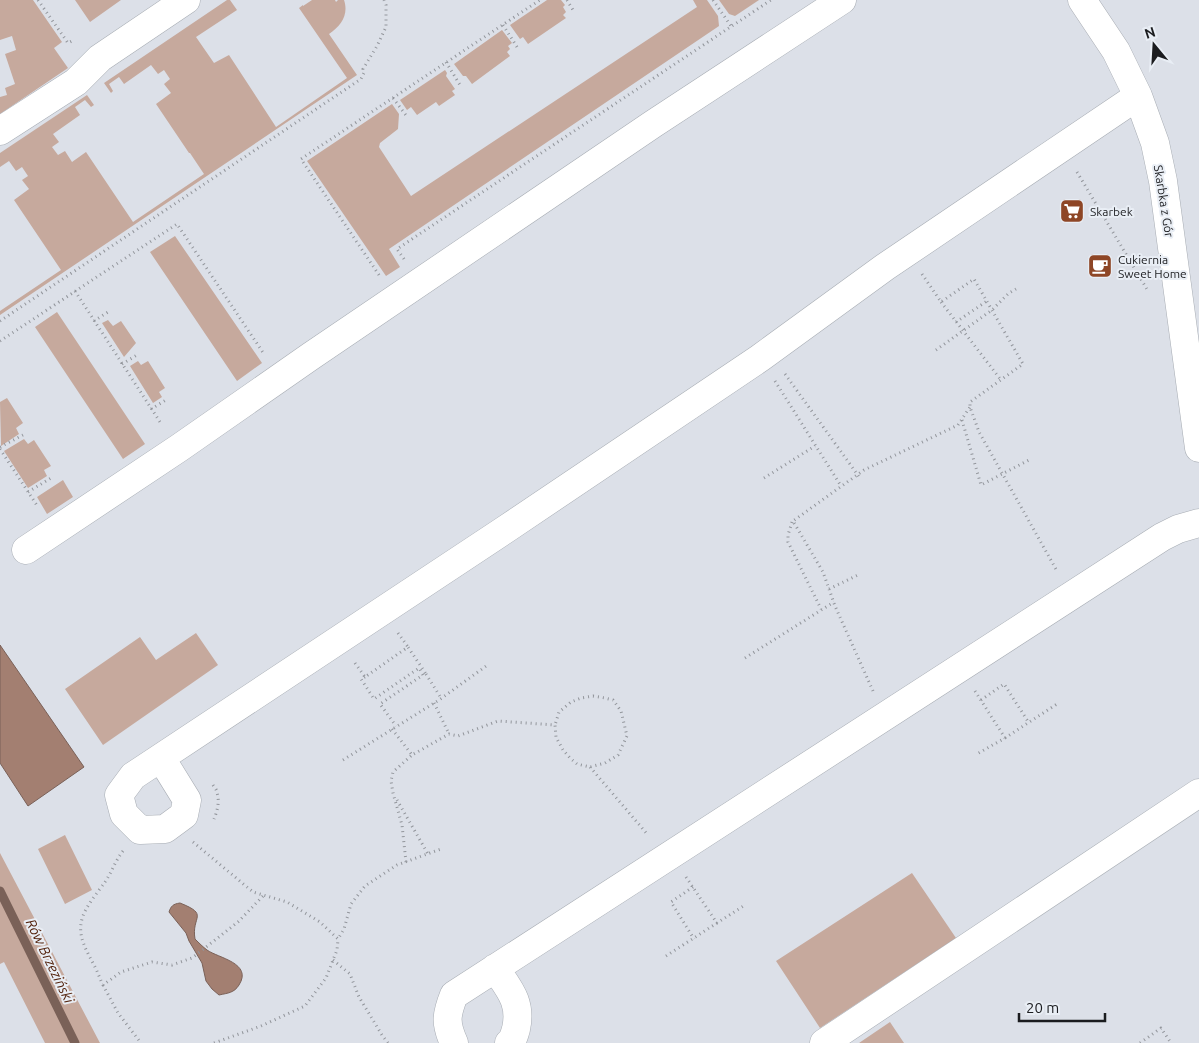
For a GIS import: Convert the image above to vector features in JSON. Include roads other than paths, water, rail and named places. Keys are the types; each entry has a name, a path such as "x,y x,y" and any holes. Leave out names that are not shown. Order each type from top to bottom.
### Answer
{"street":[{"path":"0,131 76,82 100,58 186,0"},
{"path":"26,550 179,448 653,124 842,0"},
{"name":"Skarbka z Gór","path":"1082,0 1116,51 1138,96 1155,143 1195,391 1199,448"},
{"path":"161,758 760,358 885,267 1138,96"},
{"path":"454,1043 449,1031 448,1012 454,995 1162,537 1178,529 1199,523"},
{"path":"824,1043 1199,792"},
{"path":"495,968 516,1000 517,1021 513,1039 509,1043"}],"waterway":[{"name":"Rów Brzeziński","path":"0,891 75,1043"}],"place":[{"name":"Skarbek","path":"1072,211"},
{"name":"Cukiernia Sweet Home","path":"1100,266"}]}
